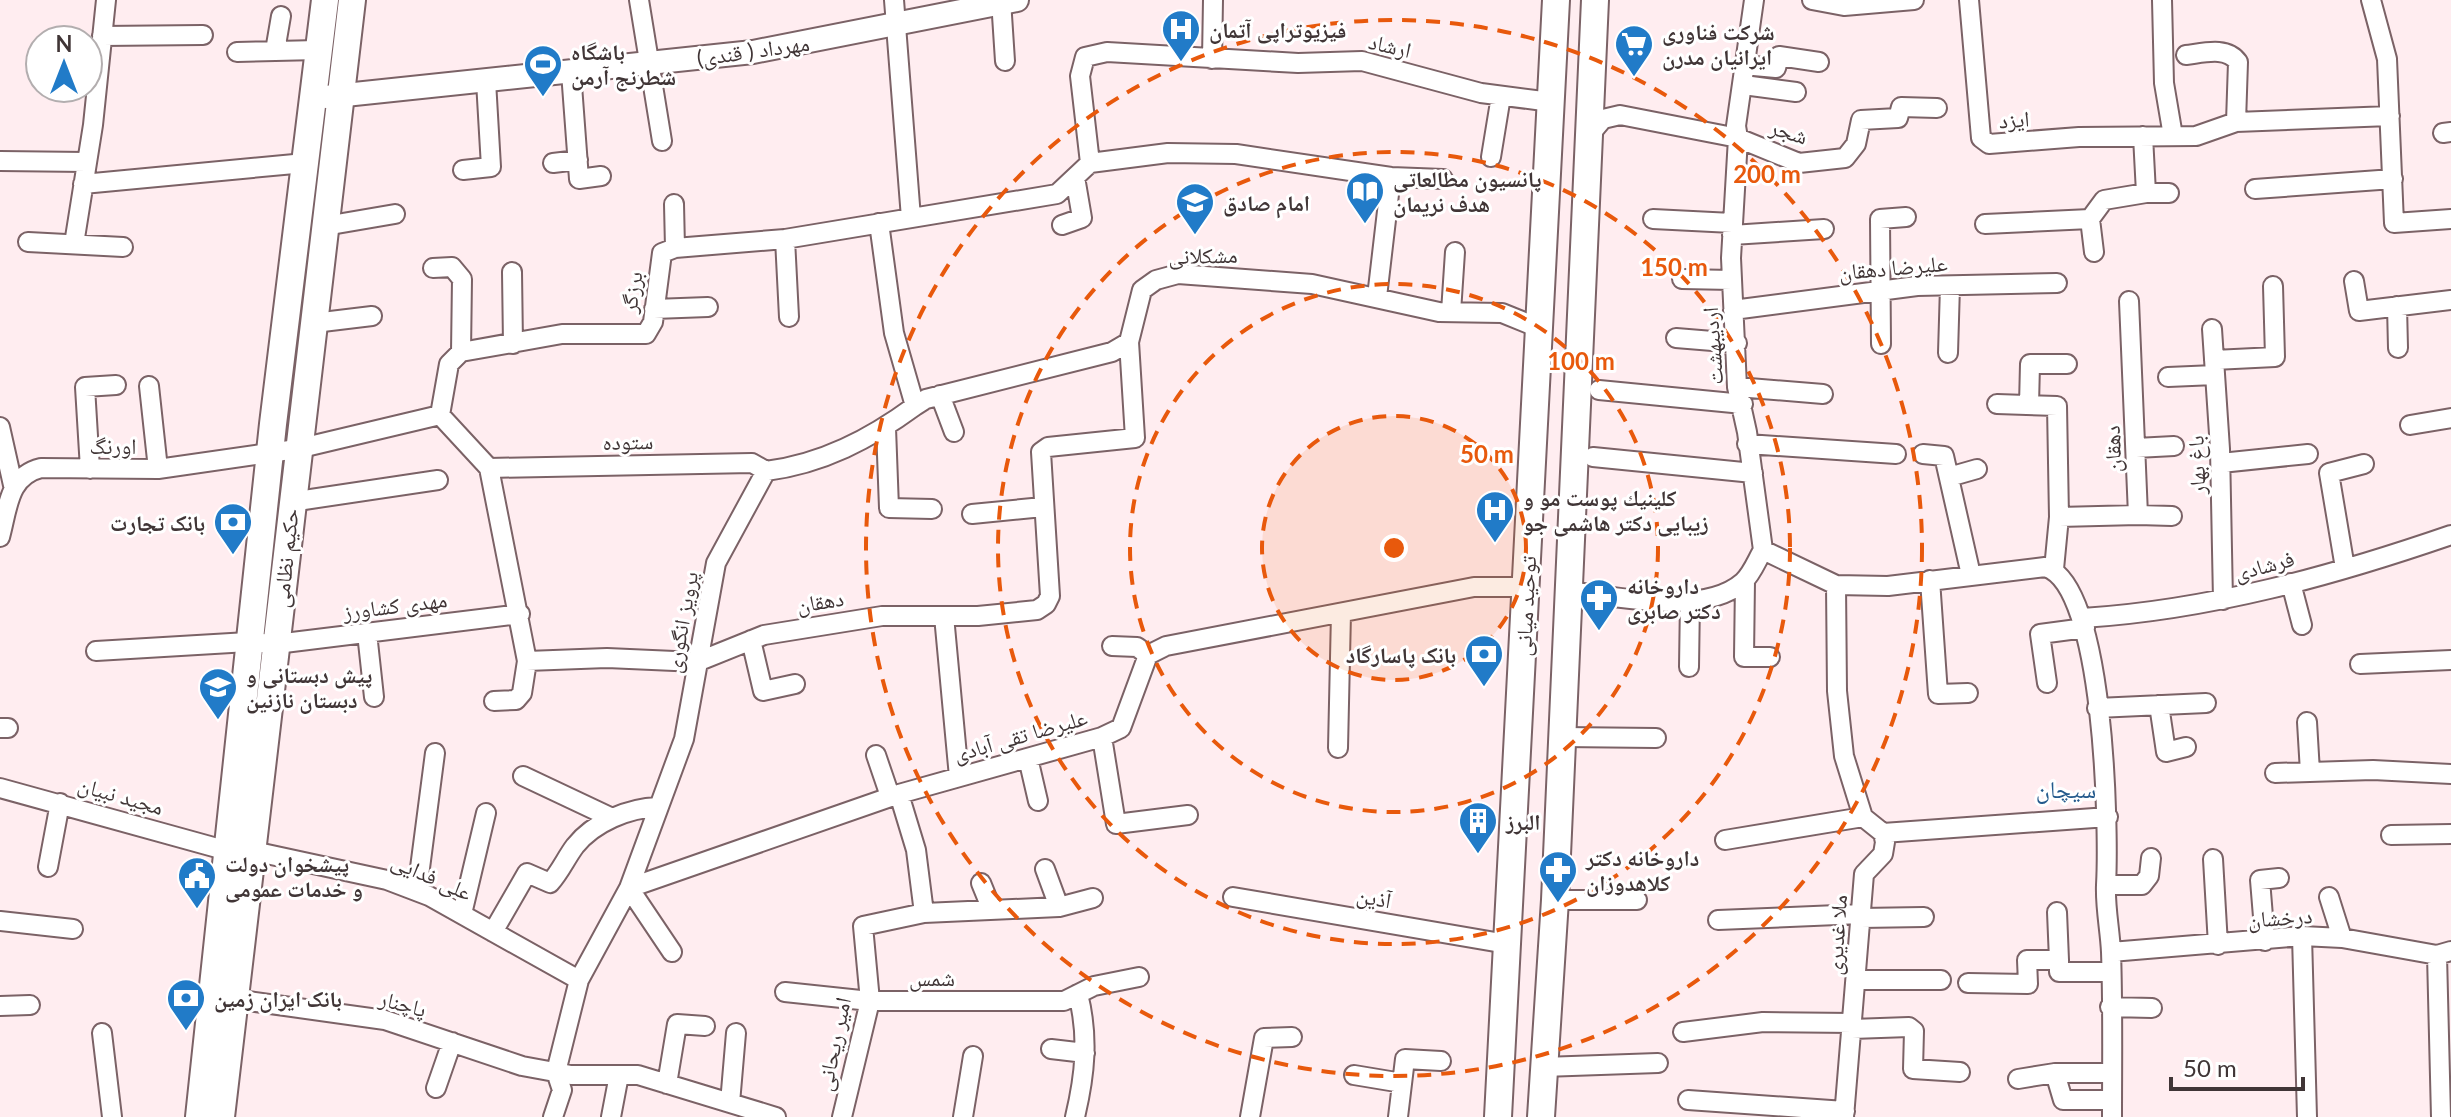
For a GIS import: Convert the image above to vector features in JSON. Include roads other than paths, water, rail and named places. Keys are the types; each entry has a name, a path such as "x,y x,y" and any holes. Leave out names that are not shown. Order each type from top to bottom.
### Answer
{"main road":[{"name":"حکیم نظامی","path":"221,1117 234,999 248,642 325,0"},
{"name":"حکیم نظامی","path":"199,1117 276,644 352,0"},
{"name":"توحید میانی","path":"1498,1117 1556,0"},
{"name":"توحید میانی","path":"1541,1117 1555,900 1567,591 1592,132 1595,0"}],"street":[{"path":"103,24 106,0"},
{"path":"639,0 652,64 662,141"},
{"path":"894,0 911,218"},
{"path":"1212,59 1213,0"},
{"name":"اردیبهشت","path":"1738,138 1736,126 1754,0"},
{"name":"اردیبهشت","path":"1763,550 1740,395 1733,310 1732,229 1738,138 1751,86 1764,0"},
{"path":"1812,0 1844,6 1914,0"},
{"name":"ایزد","path":"1969,0 1981,138 1989,144 2196,136 2236,122 2390,116"},
{"path":"2162,0 2164,83 2173,136"},
{"path":"2371,0 2387,59 2394,223 2451,219"},
{"path":"1005,61 1007,1"},
{"name":"مهرداد ( قندی)","path":"312,99 753,52 898,26 1007,1"},
{"path":"275,51 281,16"},
{"path":"104,36 203,35"},
{"path":"237,52 318,50"},
{"name":"ارشاد","path":"1090,163 1080,76 1085,57 1107,52 1298,63 1362,61 1501,96 1551,102"},
{"path":"2186,55 2226,52 2234,56 2238,62 2236,122"},
{"path":"1754,66 1776,68 1779,56 1819,62"},
{"path":"571,72 579,179 601,176"},
{"path":"463,170 491,167 486,81"},
{"path":"1751,86 1796,92"},
{"path":"1491,157 1501,96"},
{"path":"74,244 93,104"},
{"name":"شجر","path":"1738,138 1801,163 1843,158 1856,144 1861,120 1898,118 1901,107 1937,108"},
{"path":"1592,132 1603,119 1620,115 1738,138"},
{"path":"2143,136 2146,193"},
{"path":"674,204 675,248 785,239 1057,194 1090,163 1168,153 1236,154 1391,177 1443,179"},
{"path":"553,163 578,160"},
{"path":"0,161 86,162"},
{"path":"83,184 305,163"},
{"path":"1062,225 1082,218 1075,177"},
{"path":"1377,297 1391,177"},
{"path":"2255,189 2393,179"},
{"path":"2094,252 2090,219 2104,200 2146,193 2169,193"},
{"path":"325,226 395,214"},
{"path":"1881,344 1880,219 1906,217"},
{"path":"1653,219 1732,229 1824,229"},
{"path":"1985,224 2090,219"},
{"path":"879,223 894,333 915,406"},
{"path":"785,239 789,317"},
{"path":"28,242 123,247"},
{"name":"برزگر","path":"461,352 562,334 646,334 653,322 662,253 675,248"},
{"path":"1451,312 1455,252"},
{"path":"433,268 452,267 462,279 461,352 449,364 440,415 489,468 527,661 520,698 494,701"},
{"path":"512,272 513,344"},
{"name":"مشکلانی","path":"1129,342 1142,290 1156,280 1178,274 1312,284 1451,312 1502,313 1539,328"},
{"path":"1682,279 1732,280"},
{"path":"2354,281 2359,311 2451,300"},
{"name":"علیرضا دهقان","path":"1733,310 1882,291 2057,283"},
{"path":"1948,353 1950,286"},
{"path":"2168,377 2275,357 2273,286"},
{"name":"دهقان","path":"2129,301 2138,515"},
{"path":"2397,306 2398,348"},
{"path":"654,309 708,307"},
{"path":"314,323 372,316"},
{"name":"باغ بهار","path":"2212,329 2221,463 2223,600"},
{"path":"1676,338 1737,343"},
{"path":"766,471 802,467 886,428 915,406 940,395 1112,352 1129,342"},
{"name":"دهقان","path":"527,661 607,658 697,662 764,635 882,616 1022,611 1046,604 1050,596 1041,452 1048,447 1135,438 1129,342"},
{"path":"2029,405 2030,364 2067,364"},
{"path":"90,469 85,387 116,385"},
{"path":"149,386 158,469"},
{"path":"1599,390 1740,395 1823,394"},
{"path":"940,395 954,432"},
{"path":"1997,404 2057,406 2059,517 2054,569"},
{"name":"اورنگ","path":"13,485 28,471 41,468 158,469 270,450 297,449 440,415"},
{"path":"2410,425 2451,418"},
{"path":"0,427 13,485 0,537"},
{"path":"886,428 889,508 932,509"},
{"path":"1747,444 1896,454"},
{"path":"2136,448 2174,446"},
{"path":"1923,454 1944,456 1971,575"},
{"path":"2221,463 2308,454"},
{"path":"1593,457 1753,473"},
{"name":"ستوده","path":"489,468 752,463 766,471"},
{"path":"2345,568 2329,473 2364,464"},
{"path":"1949,477 1977,469"},
{"name":"پرویز انگوری","path":"553,1117 562,1090 556,1072 579,980 629,888 684,739 716,563 766,471"},
{"path":"291,502 438,480"},
{"path":"972,514 1043,507"},
{"path":"2059,517 2172,516"},
{"name":"فرشادی","path":"2047,683 2040,634 2084,623 2223,600 2345,568 2451,535"},
{"path":"1567,591 1674,602 1721,596 1745,581 1763,550 1836,585 1888,586 2045,567 2054,569 2066,581 2084,623 2104,771 2108,817 2109,865 2106,885 2111,952 2112,1109 2063,1100 2055,1073"},
{"path":"1930,580 1938,694 1968,693"},
{"path":"1745,581 1744,657 1770,657"},
{"path":"2291,583 2302,625"},
{"path":"1836,585 1837,691 1844,756 1863,817 1883,833 2108,817"},
{"path":"1112,646 1137,647 1148,655 1166,646 1474,587 1526,587"},
{"path":"1689,667 1690,600"},
{"path":"1338,748 1341,613"},
{"name":"مهدی کشاورز","path":"96,651 248,642 276,644 520,614"},
{"path":"944,616 959,777"},
{"path":"367,633 374,697"},
{"path":"751,640 763,691 795,684"},
{"name":"علیرضا تقی آبادی","path":"629,888 895,795 1102,737 1121,728 1148,655"},
{"path":"2360,664 2451,660"},
{"path":"2097,708 2206,703"},
{"path":"2159,705 2166,752 2186,747"},
{"path":"2307,722 2310,772"},
{"path":"1102,737 1116,824 1188,815"},
{"path":"1562,737 1656,738"},
{"path":"417,891 435,753"},
{"path":"876,755 916,850 924,913 1059,907 1093,898"},
{"path":"1028,758 1038,801"},
{"path":"2275,773 2373,770 2451,774"},
{"path":"523,776 612,818"},
{"name":"مجید نبیان","path":"0,788 240,851"},
{"path":"48,867 60,803"},
{"path":"493,932 527,873 550,883 576,845 612,818 658,807"},
{"path":"462,914 486,813"},
{"path":"1725,840 1863,817"},
{"name":"ملا غدیری","path":"1845,1114 1864,874 1883,854 1883,833"},
{"path":"2391,835 2451,834"},
{"name":"علی فدایی","path":"240,851 387,880 417,891 579,980"},
{"path":"2106,885 2143,884 2149,876 2151,858"},
{"path":"2213,859 2218,945"},
{"path":"1045,869 1059,907"},
{"path":"2265,941 2260,880 2279,878"},
{"path":"981,883 992,910"},
{"path":"629,888 672,952"},
{"name":"آذین","path":"1233,897 1507,944"},
{"path":"2329,897 2342,938"},
{"path":"1555,900 1637,900"},
{"path":"2057,912 2059,972 2111,972"},
{"name":"امیر ریحانی","path":"842,1117 870,1001 863,926 924,913"},
{"path":"1718,920 1924,917"},
{"path":"0,921 73,929"},
{"path":"2302,936 2307,1117"},
{"name":"درخشان","path":"2111,952 2302,936 2342,938 2444,953"},
{"path":"2424,1117 2441,1117 2446,1064 2444,953"},
{"path":"1968,983 2028,984 2027,960 2059,960"},
{"name":"شمس","path":"785,992 870,1001 1064,1001 1094,986 1139,977"},
{"path":"1856,980 1941,980"},
{"path":"1075,1117 1084,1079 1086,1026 1078,994"},
{"name":"پاچنار","path":"234,999 385,1020 522,1066 556,1072 638,1075 725,1107 776,1117"},
{"path":"0,1006 30,1005"},
{"path":"2110,1007 2152,1008"},
{"path":"1683,1032 1763,1022 1909,1027 1914,1031 1913,1069 1960,1072"},
{"path":"667,1084 677,1024 705,1026"},
{"path":"102,1033 112,1117"},
{"path":"725,1107 736,1033"},
{"path":"1250,1117 1264,1038 1292,1037"},
{"path":"436,1088 452,1042"},
{"path":"1051,1049 1085,1053"},
{"path":"963,1117 973,1056"},
{"path":"1398,1117 1405,1059 1441,1061"},
{"path":"1543,1067 1658,1063"},
{"path":"2018,1079 2055,1073 2112,1073"},
{"path":"611,1117 619,1075"},
{"path":"1354,1075 1402,1083"},
{"path":"1688,1100 1845,1114"}],"place":[{"name":"فیزیوتراپی آتمان","path":"1181,63"},
{"name":"شرکت فناوری ایرانیان مدرن","path":"1634,78"},
{"name":"باشگاه شطرنج آرمن","path":"543,98"},
{"name":"پانسیون مطالعاتی هدف نریمان","path":"1365,225"},
{"name":"امام صادق","path":"1195,236"},
{"name":"كلينيك پوست مو و زيبايى دکتر هاشمی جو","path":"1495,544"},
{"name":"بانک تجارت","path":"233,556"},
{"name":"داروخانه دکتر صابری","path":"1599,632"},
{"name":"بانک پاسارگاد","path":"1484,688"},
{"name":"پیش دبستانی و دبستان نازنین","path":"218,721"},
{"name":"البرز","path":"1478,855"},
{"name":"داروخانه دکتر کلاهدوزان","path":"1558,904"},
{"name":"پیشخوان دولت و خدمات عمومی","path":"197,910"},
{"name":"بانک ایران زمین","path":"186,1032"}],"district":[{"name":"سیچان","path":"2066,788"}]}
